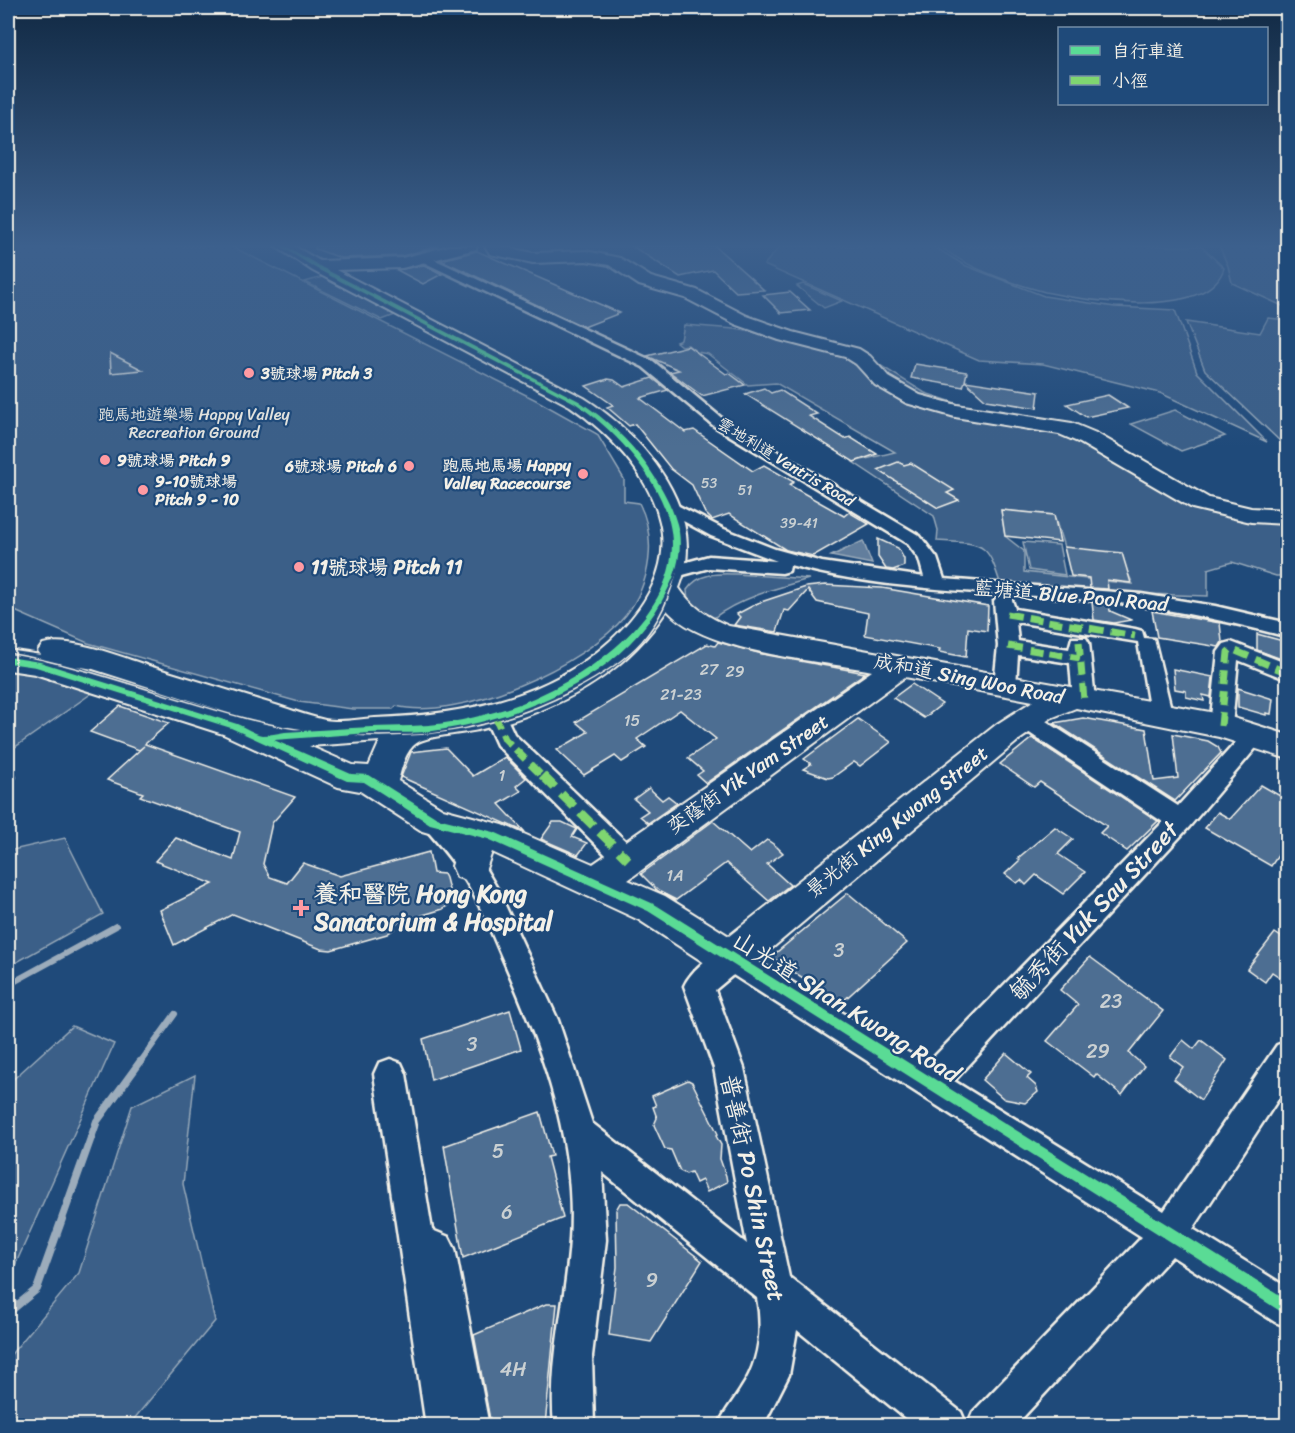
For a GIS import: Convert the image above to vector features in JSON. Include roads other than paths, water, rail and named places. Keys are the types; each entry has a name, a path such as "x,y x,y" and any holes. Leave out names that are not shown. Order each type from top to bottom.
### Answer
{"street":[{"path":"262,738 412,730 462,723 553,692 587,673 624,646 645,623 669,580 675,538 667,505 625,440 592,411 412,313"},
{"name":"雲地利道 Ventris Road","path":"539,313 648,364 719,423 914,540 928,558 936,585"},
{"path":"725,313 779,334 852,353 863,360 887,385 913,399 955,411 1064,428 1088,438 1201,503 1242,514 1287,517"},
{"name":"藍塘道 Blue Pool Road","path":"667,505 706,530 738,543 800,563 852,574 900,582 1149,601 1287,630"},
{"name":"藍塘道 Blue Pool Road","path":"669,580 693,564 709,562 852,574"},
{"name":"成和道 Sing Woo Road","path":"669,580 675,604 688,617 723,634 901,665 1221,726 1287,747"},
{"path":"999,588 1007,614 1008,646 991,683 1011,704 1017,726 1179,820"},
{"path":"1007,614 1078,639"},
{"path":"1078,639 1078,699"},
{"path":"1008,646 1078,639 1141,640 1161,714"},
{"path":"8,645 97,660 295,720 325,733"},
{"path":"1221,726 1228,652 1231,649 1287,673"},
{"path":"8,660 37,664 262,738 350,778 373,782 390,751 412,730"},
{"name":"奕蔭街 Yik Yam Street","path":"595,883 901,665"},
{"name":"景光街 King Kwong Street","path":"731,958 1017,726 1040,710 1078,699"},
{"path":"494,714 505,739 628,860"},
{"name":"山光道 Shan Kwong Road","path":"325,733 343,752 364,766 373,782 434,821 490,835 652,908 1287,1309"},
{"name":"毓秀街 Yuk Sau Street","path":"931,1083 1255,736"},
{"path":"434,821 470,866 523,972 543,1020 579,1133 586,1186 588,1239 574,1361 574,1425"},
{"path":"470,866 471,854 475,847 482,838 490,835"},
{"name":"普善街 Po Shin Street","path":"731,958 699,986 729,1068 779,1316 780,1343 770,1377 752,1409 738,1425"},
{"path":"987,1425 1169,1234 1287,1056"},
{"path":"390,1074 446,1425"},
{"path":"579,1133 947,1425"},
{"path":"417,1240 437,1249 469,1425"}],"waterway":[{"path":"8,781 14,777"},
{"path":"8,985 116,926"},
{"path":"139,1064 175,1014"},
{"path":"8,1313 37,1289 97,1121 140,1062"}],"tram line":[{"path":"8,653 68,666 244,718 285,727 369,736 411,735 494,722 534,709 572,691 612,668 628,655 654,626 664,608 678,564 679,541 674,517 650,471 615,431 577,402 408,313"}],"place":[{"name":"3號球場 Pitch 3","path":"249,373"},
{"name":"9號球場 Pitch 9","path":"105,460"},
{"name":"6號球場 Pitch 6","path":"409,466"},
{"name":"跑馬地馬場 Happy Valley Racecourse","path":"583,474"},
{"name":"9-10號球場 Pitch 9 - 10","path":"143,490"},
{"name":"11號球場 Pitch 11","path":"299,567"},
{"name":"養和醫院 Hong Kong Sanatorium & Hospital","path":"301,908"}],"park label":[{"name":"跑馬地遊樂場 Happy Valley Recreation Ground","path":"194,423"}]}
